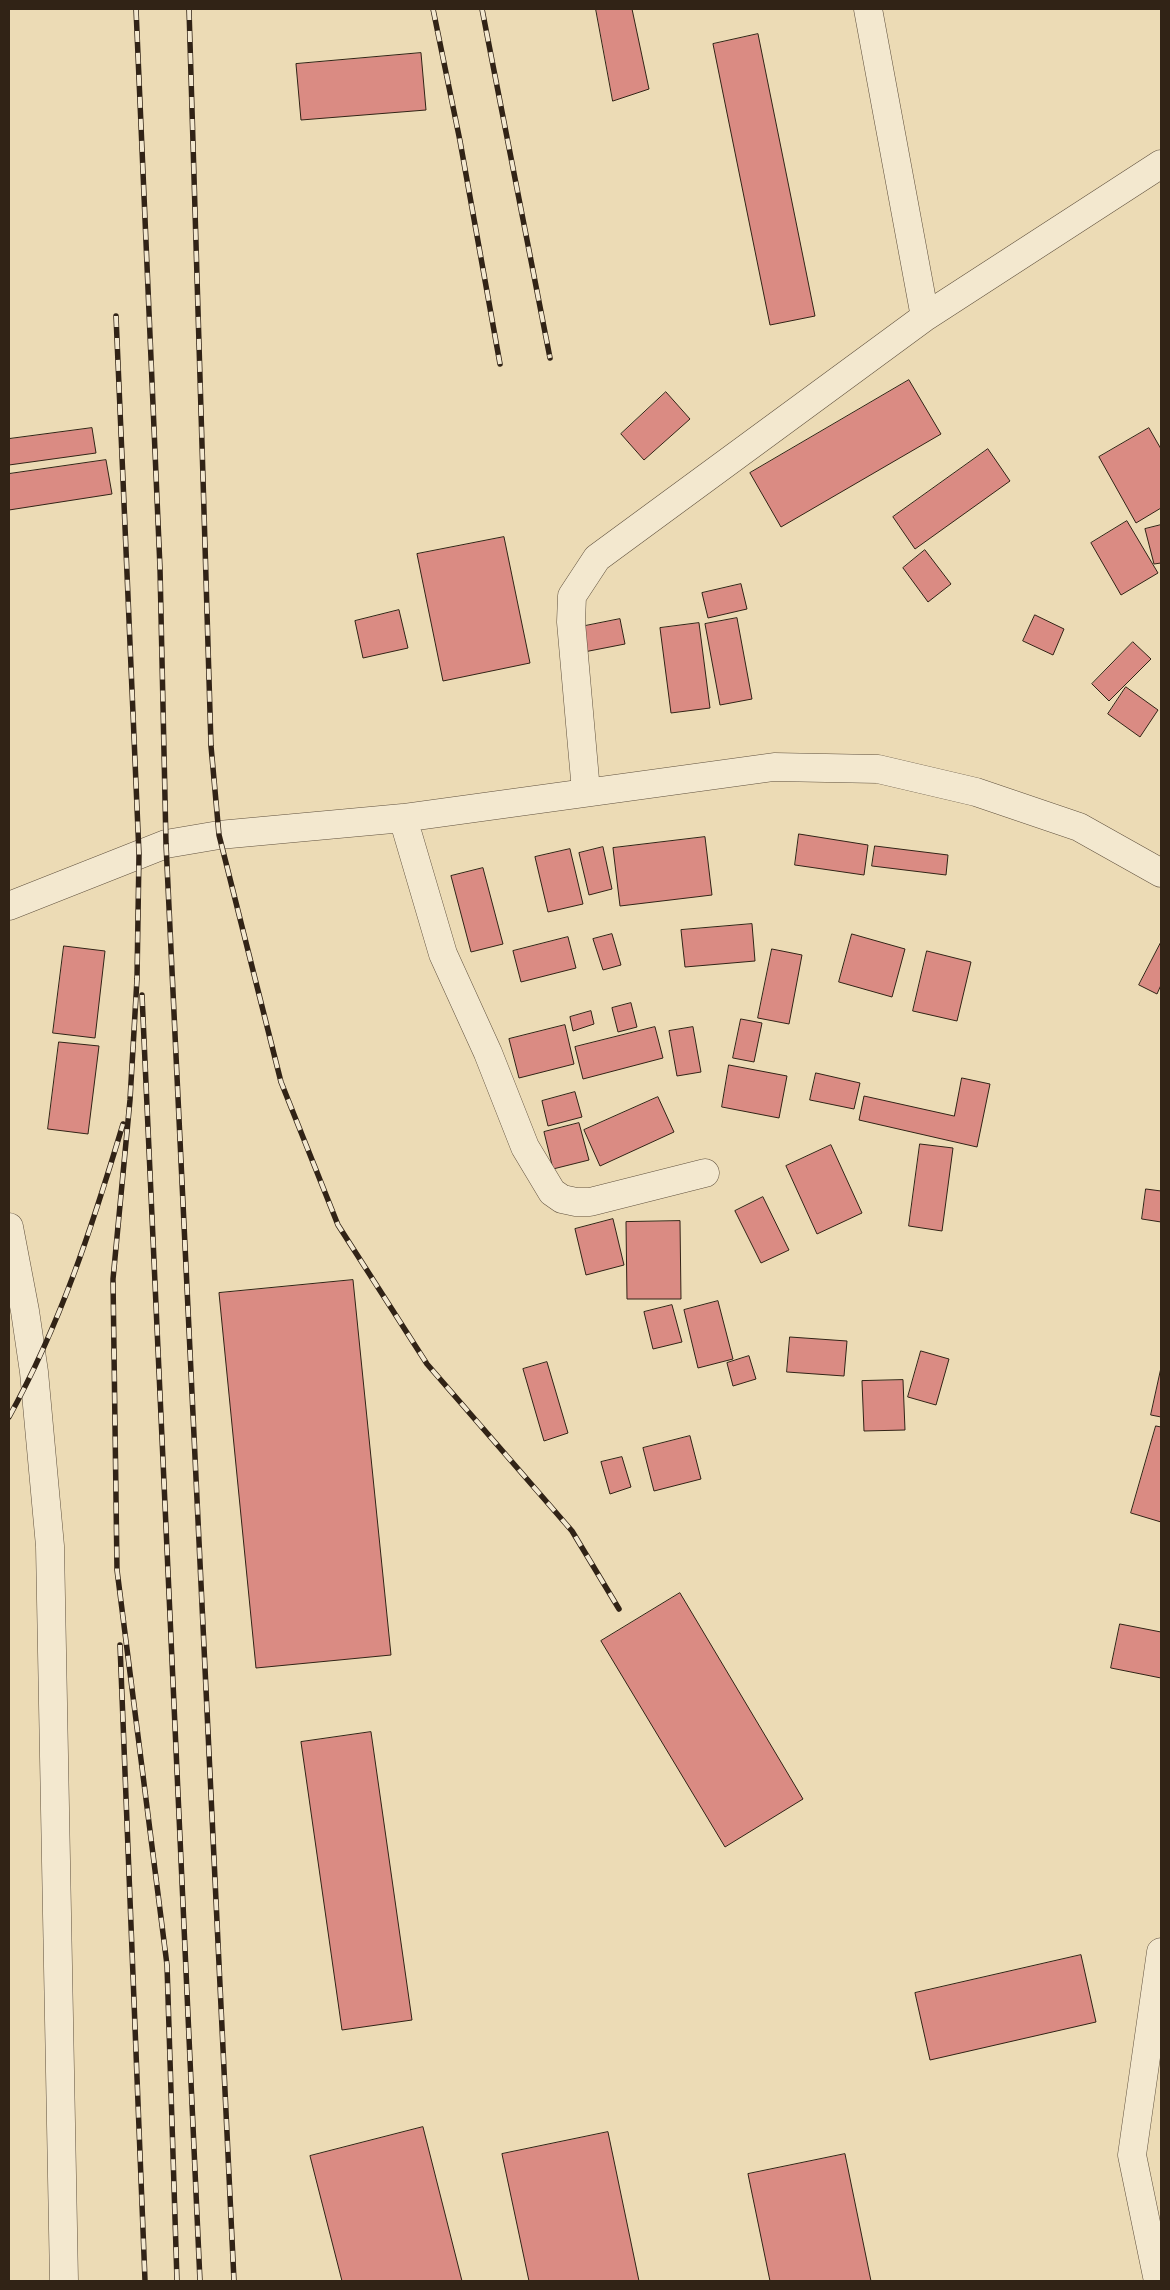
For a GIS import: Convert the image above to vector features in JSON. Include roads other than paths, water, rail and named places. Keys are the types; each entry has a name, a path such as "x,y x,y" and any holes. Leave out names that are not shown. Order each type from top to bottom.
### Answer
{"street":[{"path":"868,9 926,317"},
{"path":"586,792 571,622 572,596 597,558 926,317 1161,164"},
{"path":"9,906 166,844 219,835 403,818 774,767 878,769 976,792 1079,828 1161,873"},
{"path":"403,818 443,954 488,1053 525,1147 552,1192 562,1199 590,1202 705,1173"},
{"path":"9,1227 34,1372 50,1546 64,2281"},
{"path":"1158,2281 1132,2155 1161,1952"}],"railway":[{"path":"136,9 160,568 166,844 234,2281"},
{"path":"189,9 211,746 219,835 281,1082 338,1225 427,1364 572,1531 619,1609"},
{"path":"433,9 460,141 500,364"},
{"path":"482,9 550,358"},
{"path":"116,316 139,854 137,979 130,1100 113,1279 117,1570 167,1965 177,2281"},
{"path":"142,995 200,2281"},
{"path":"9,1417 28,1382 60,1310 87,1237 123,1124"},
{"path":"120,1645 145,2281"}]}
